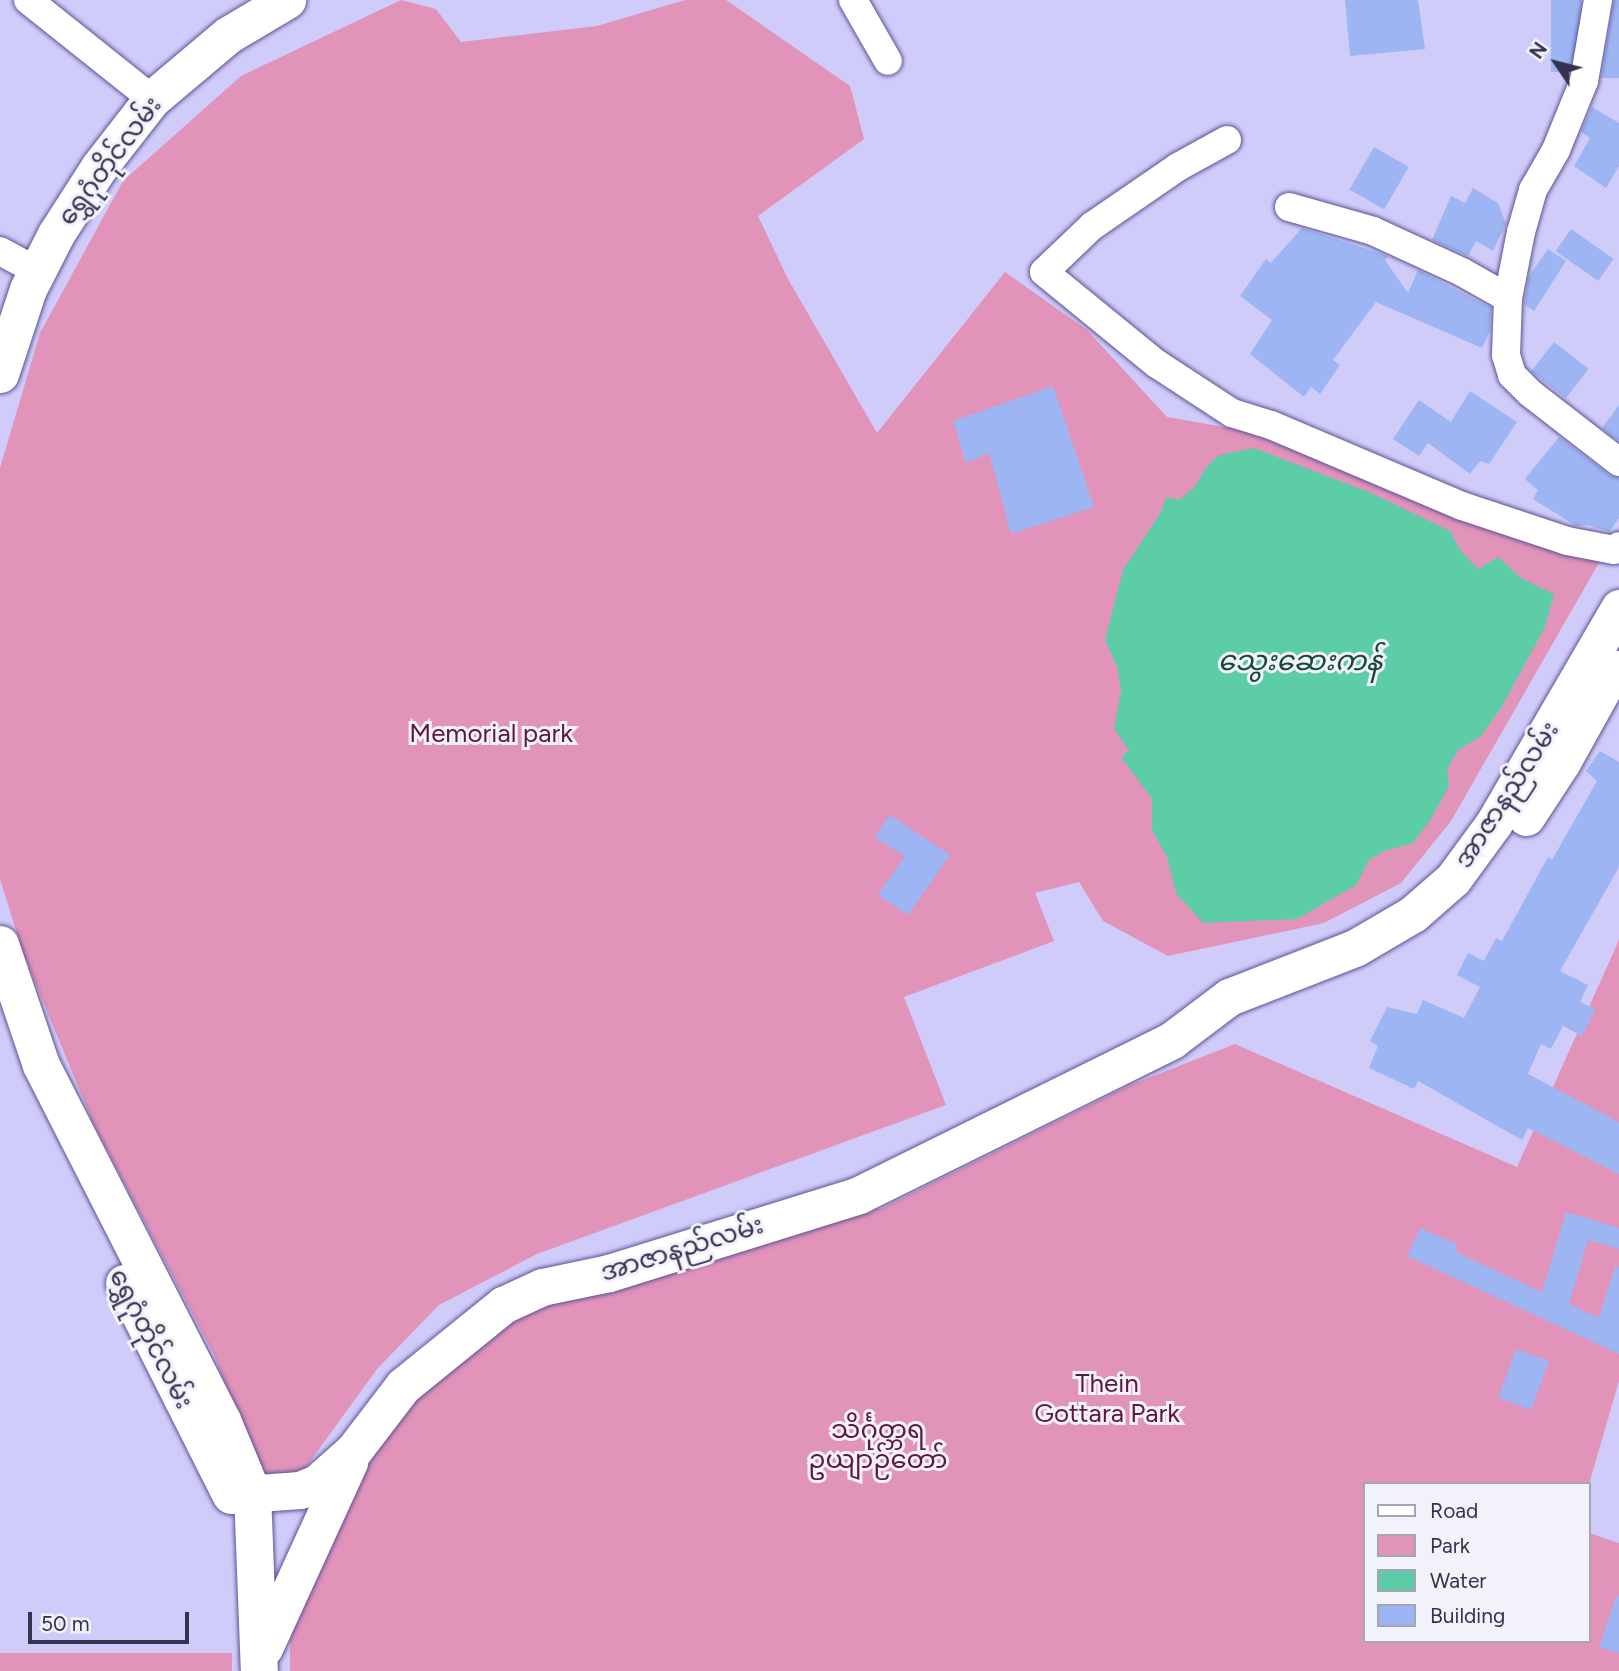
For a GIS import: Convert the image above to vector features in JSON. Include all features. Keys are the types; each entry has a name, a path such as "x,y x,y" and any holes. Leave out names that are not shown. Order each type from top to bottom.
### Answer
{"main road":[{"name":"ရွှေဂုံတိုင်လမ်း","path":"0,313 19,262 54,201 195,41 252,0"},
{"name":"ရွှေဂုံတိုင်လမ်း","path":"145,95 228,34 287,0"},
{"name":"ရွှေဂုံတိုင်လမ်း","path":"0,374 11,337 19,262"},
{"name":"အာဇာနည်လမ်း","path":"1550,757 1619,608"},
{"name":"အာဇာနည်လမ်း","path":"242,1494 300,1490 317,1483 354,1450 403,1386 503,1305 542,1287 609,1273 859,1195 1172,1040 1229,997 1420,923 1494,823 1550,757 1619,659"},
{"name":"ရွှေဂုံတိုင်လမ်း","path":"0,945 41,1065 222,1420 242,1494"},
{"name":"ရွှေဂုံတိုင်လမ်း","path":"0,1013 16,1060 57,1152 242,1494"},
{"path":"259,1667 354,1450"},
{"path":"242,1494 255,1533 259,1667"}],"street":[{"path":"28,0 145,95"},
{"path":"853,0 888,61"},
{"path":"1598,0 1584,80 1556,150 1533,190 1508,298 1506,355 1512,375 1619,462"},
{"path":"1227,140 1178,167 1092,226 1044,272 1157,364 1232,413 1270,425 1462,506 1567,541 1614,550 1619,547"},
{"path":"1289,207 1373,231 1508,298"}],"green space":[{"name":"Memorial park","path":"401,0 436,9 461,42 597,26 685,0 726,0 850,86 864,139 758,216 788,279 877,433 1005,272 1087,330 1167,417 1241,430 1600,561 1451,821 1401,883 1324,923 1168,956 1103,921 1079,882 1035,893 1054,941 904,997 946,1105 537,1254 439,1305 377,1369 301,1474 260,1474 214,1355 94,1125 23,953 0,879 0,468 40,333 123,181 241,76"},
{"name":"Thein Gottara Park","path":"1619,940 1619,1381 1590,1482 1364,1482 1364,1643 1591,1643 1591,1534 1619,1543 1619,1671 290,1671 290,1639 312,1510 369,1439 484,1328 576,1287 882,1208 1128,1086 1235,1044 1517,1167"},
{"path":"0,1653 232,1653 232,1671 0,1671"}],"water":[{"name":"သွေးဆေးကန်","path":"1254,448 1371,493 1450,531 1460,550 1478,569 1498,557 1521,578 1554,594 1545,627 1501,708 1481,736 1458,750 1447,770 1449,786 1431,819 1413,843 1384,851 1369,860 1356,885 1297,919 1203,923 1176,893 1167,857 1152,830 1152,799 1121,757 1129,750 1114,729 1121,691 1117,666 1105,640 1123,570 1161,512 1166,497 1179,500 1195,487 1206,467 1219,455"}],"building":[{"path":"1345,0 1418,0 1425,49 1350,56"},
{"path":"1551,0 1581,0 1581,72 1551,72"},
{"path":"1614,0 1619,0 1619,78 1601,78"},
{"path":"1592,107 1619,123 1619,166 1606,188 1574,166 1590,138 1581,132"},
{"path":"1374,147 1409,167 1384,209 1350,189"},
{"path":"1473,188 1498,203 1506,224 1493,251 1476,241 1468,256 1432,240 1451,196 1465,203"},
{"path":"1302,228 1388,256 1385,260 1408,293 1418,270 1491,308 1490,331 1482,348 1376,302 1333,360 1340,365 1320,394 1311,387 1304,397 1250,354 1272,320 1240,296 1266,259 1271,263"},
{"path":"1571,229 1614,259 1598,281 1556,251"},
{"path":"1548,249 1566,261 1534,311 1524,304 1529,276"},
{"path":"1554,342 1589,369 1566,398 1531,371"},
{"path":"1053,386 1094,507 1011,534 989,453 966,463 953,421"},
{"path":"1470,391 1517,422 1489,464 1480,461 1470,474 1428,443 1419,456 1393,439 1419,400 1451,422"},
{"path":"1619,405 1619,441 1602,428"},
{"path":"1559,437 1609,475 1619,478 1619,518 1609,532 1588,525 1576,526 1533,499 1538,490 1525,479"},
{"path":"1600,751 1619,762 1619,867 1560,971 1588,985 1580,1002 1595,1009 1582,1036 1563,1026 1551,1049 1541,1044 1528,1074 1619,1122 1619,1174 1528,1128 1522,1140 1418,1081 1414,1089 1369,1068 1378,1046 1370,1041 1387,1007 1417,1014 1423,1000 1464,1018 1480,987 1457,975 1468,953 1484,961 1496,938 1502,941 1548,857 1552,860 1597,781 1586,771"},
{"path":"890,815 950,855 908,915 878,895 905,856 874,837"},
{"path":"1566,1212 1619,1228 1619,1249 1588,1240 1569,1304 1599,1318 1615,1267 1619,1267 1619,1354 1407,1256 1420,1228 1457,1244 1456,1252 1542,1292"},
{"path":"1516,1349 1549,1361 1531,1410 1498,1398"},
{"path":"1616,1596 1619,1596 1619,1653 1599,1647"}],"park label":[{"name":"သိင်္ဂုတ္တရ ဥယျာဉ်တော်","path":"878,1445"}]}
